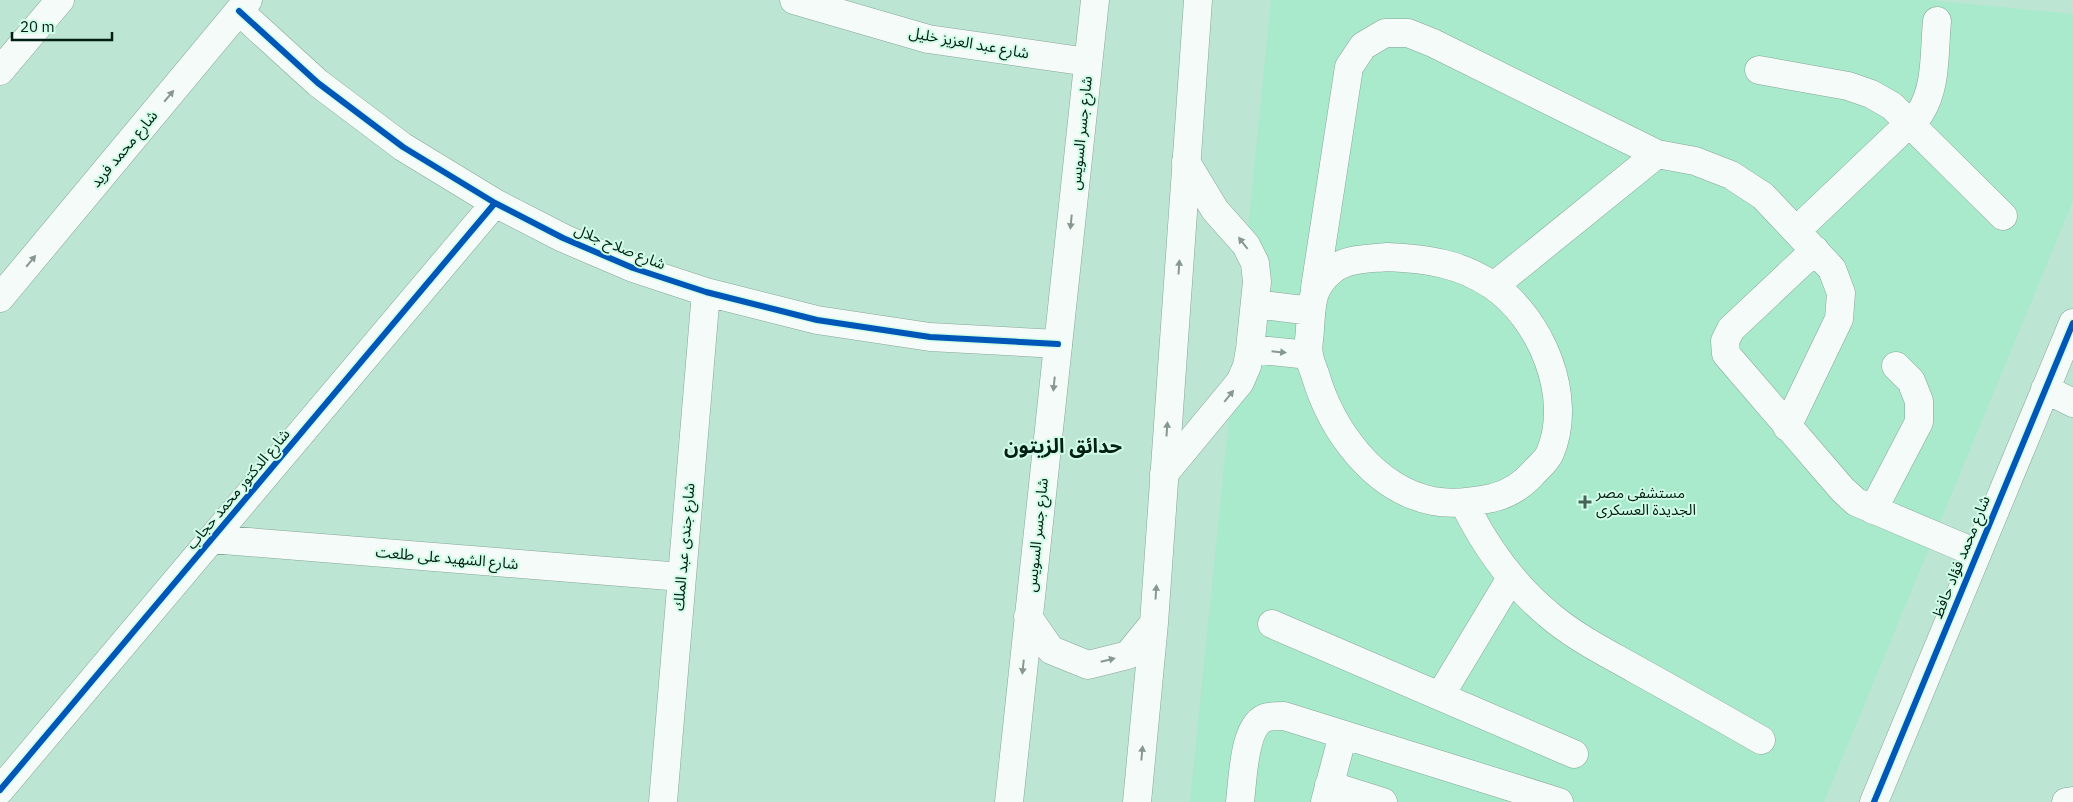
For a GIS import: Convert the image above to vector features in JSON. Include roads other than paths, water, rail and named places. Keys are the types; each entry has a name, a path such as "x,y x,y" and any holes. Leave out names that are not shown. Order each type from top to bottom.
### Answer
{"street":[{"path":"0,71 60,0"},
{"name":"شارع عبد العزيز خليل","path":"794,0 928,39 1088,62"},
{"name":"شارع جسر السويس","path":"1009,802 1095,0"},
{"path":"1137,802 1154,623 1198,0"},
{"name":"شارع صلاح جلال","path":"244,6 318,83 403,148 495,203 563,238 633,268 706,292 817,320 930,337 1058,344"},
{"name":"شارع محمد فريد","path":"0,298 244,6"},
{"path":"1796,231 1911,123 1927,101 1931,88 1937,21"},
{"path":"1314,299 1332,270 1350,260 1388,257 1424,258 1461,268 1494,286 1522,312 1544,347 1554,380 1558,422 1550,454 1524,484 1495,497 1464,503 1433,501 1404,491 1378,475 1346,441 1322,400 1308,355 1314,299 1350,67 1363,46 1385,34 1408,33 1434,43 1657,154 1695,161 1731,175 1763,196 1815,250 1832,269 1841,293 1838,319 1787,427"},
{"path":"1759,70 1848,86 1871,94 1892,106 2002,216"},
{"path":"1494,286 1657,154"},
{"path":"1164,474 1240,382 1247,366 1250,349 1257,282 1255,263 1246,245 1215,210 1186,162"},
{"name":"شارع الدكتور محمد حجاب","path":"0,790 495,203"},
{"path":"1815,250 1731,329 1724,341 1726,354 1787,427 1842,489 1856,502 1976,554"},
{"name":"شارع جندى عبد الملك","path":"663,802 706,292"},
{"path":"1255,304 1314,299"},
{"name":"شارع محمد فؤاد حافظ","path":"1874,802 2073,323"},
{"path":"1250,349 1308,355"},
{"path":"1873,510 1918,422 1918,401 1911,381 1896,366"},
{"path":"2044,389 2073,403"},
{"path":"1464,503 1493,555 1511,578 1548,615 1592,644 1761,740"},
{"name":"شارع الشهيد على طلعت","path":"211,540 682,577"},
{"path":"1440,696 1511,578"},
{"path":"1028,617 1051,650 1088,665 1128,655 1154,623"},
{"path":"1272,624 1574,754"},
{"path":"1240,802 1248,742 1254,726 1266,717 1284,716 1559,802"},
{"path":"1343,735 1327,794 1383,802"},
{"path":"2066,802 2073,801"}],"place":[{"name":"مستشفى مصر الجديدة العسكرى","path":"1585,502"}],"district":[{"name":"حدائق الزيتون","path":"1063,446"}]}
